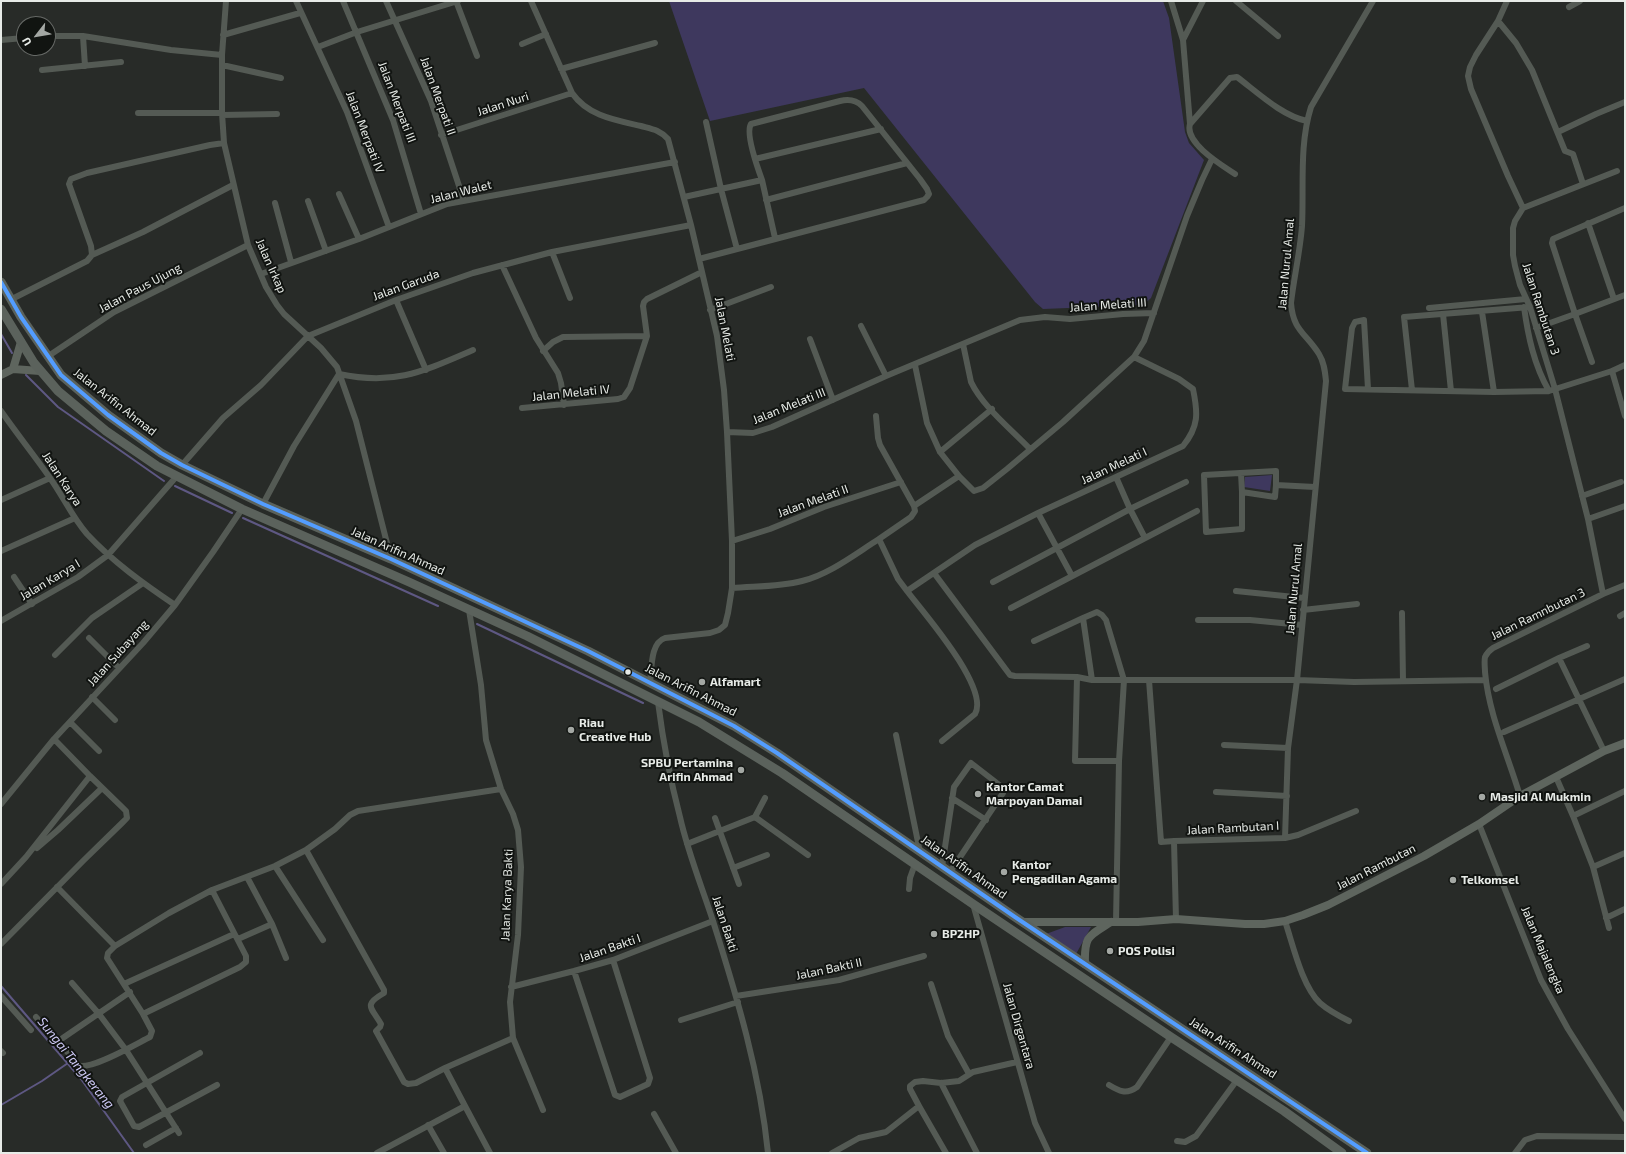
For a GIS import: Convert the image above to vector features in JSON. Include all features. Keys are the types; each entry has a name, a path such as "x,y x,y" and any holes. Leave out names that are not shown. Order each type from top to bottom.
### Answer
{"main road":[{"name":"Jalan Arifin Ahmad","path":"1,282 10,300 47,357 61,375 136,436 182,466 262,504 391,558 588,651 734,726 1367,1153"},
{"name":"Jalan Arifin Ahmad","path":"1,309 40,371 58,391 106,431 144,458 242,509 409,582 527,636 700,722 728,738 1171,1037 1284,1111 1342,1153"},
{"path":"13,369 21,342"},
{"path":"1,376 13,369 40,371"},
{"path":"409,582 414,570"},
{"name":"Jalan Rambutan","path":"1023,922 1138,922 1176,919 1264,924 1285,921 1303,916 1328,905 1424,856 1479,824 1520,796 1604,751 1625,743"},
{"path":"848,818 854,806"},
{"name":"Jalan Rambutan","path":"1085,964 1084,950 1087,940 1091,934 1114,922"},
{"path":"1284,1111 1290,1100"}],"street":[{"name":"Jalan Irkap","path":"226,1 222,55 222,114 224,143 248,245 276,305 334,362 356,422 391,558"},
{"name":"Jalan Merpati IV","path":"296,1 300,13 318,47 347,112 389,227"},
{"name":"Jalan Merpati III","path":"343,1 393,120 421,214"},
{"name":"Jalan Merpati II","path":"386,1 424,83 464,201"},
{"path":"318,47 357,32 457,1 477,56"},
{"name":"Jalan Melati","path":"531,1 572,93 583,106 596,114 658,130 668,139 691,225 717,336 722,367 727,432 732,541 732,588 727,621 719,630 710,633 665,638 658,642 655,648 650,682"},
{"path":"1170,1 1183,40 1190,124 1189,129 1193,138 1212,159 1235,174"},
{"path":"1183,40 1203,1"},
{"path":"1236,1 1278,36"},
{"path":"1507,1 1498,21 1476,55 1470,67 1468,76 1477,104 1523,208 1617,171"},
{"path":"1569,7 1580,1"},
{"name":"Jalan Nurul Amal","path":"1297,680 1326,381 1322,360 1296,325 1291,303 1301,234 1302,177 1307,121 1311,107 1370,2"},
{"path":"223,35 300,13"},
{"path":"1498,21 1516,43 1532,70 1565,151 1573,154 1583,184"},
{"path":"522,44 546,34"},
{"path":"56,36 83,36 171,50 222,55"},
{"path":"83,36 85,66"},
{"path":"1,40 16,39"},
{"path":"561,69 655,43"},
{"path":"42,70 122,62"},
{"path":"222,65 280,78"},
{"path":"1190,124 1226,82 1234,77 1237,77 1297,119 1307,121"},
{"name":"Jalan Nuri","path":"441,135 572,93"},
{"path":"699,259 924,200 928,196 928,192 881,129 859,104 849,100 751,124 749,131 775,238"},
{"path":"1558,132 1625,102"},
{"path":"138,113 277,114"},
{"path":"706,122 721,189 737,249"},
{"path":"755,159 881,129"},
{"path":"92,256 91,246 69,184 70,180 88,173 224,143"},
{"name":"Jalan Melati III","path":"727,432 746,433 760,431 1020,320 1032,318 1070,319 1123,314 1154,313 1187,216 1212,159"},
{"name":"Jalan Walet","path":"261,274 291,262 359,239 437,207 675,162"},
{"path":"766,200 907,163"},
{"path":"684,197 762,180"},
{"path":"10,300 87,261 92,256 143,232 233,185"},
{"path":"339,194 359,239"},
{"path":"308,201 326,251"},
{"path":"275,202 291,262"},
{"name":"Jalan Rambutan 3","path":"1523,208 1515,221 1513,228 1513,255 1527,307 1536,328 1582,496 1603,594"},
{"path":"1592,362 1552,243 1553,239 1625,208"},
{"path":"1588,223 1614,299"},
{"name":"Jalan Garuda","path":"182,466 223,418 261,385 308,336 396,300 452,280 502,265 552,252 691,225"},
{"name":"Jalan Paus Ujung","path":"47,357 114,312 248,245"},
{"path":"552,252 570,298"},
{"path":"502,265 528,323 558,373 564,405"},
{"name":"Jalan Melati IV","path":"522,408 564,405 623,397 628,392 634,379 647,336 643,306 646,300 702,272"},
{"path":"710,310 771,287"},
{"path":"1536,328 1625,295"},
{"path":"1429,308 1526,299"},
{"path":"396,300 426,370"},
{"path":"1412,390 1404,317 1482,312 1527,307 1533,354 1543,380 1552,390"},
{"path":"1482,312 1494,392"},
{"path":"915,365 928,423 940,452 971,490 976,491 980,490 1062,422 1134,357 1144,341 1154,313"},
{"path":"1443,314 1451,391"},
{"path":"1368,389 1364,320 1355,322 1352,328 1345,389 1494,392 1552,390 1612,371 1625,365"},
{"path":"861,326 886,376"},
{"path":"543,350 557,339 566,336 647,336"},
{"path":"810,339 833,400"},
{"path":"963,344 971,382 981,398 1030,448"},
{"path":"262,504 294,446 339,374 366,379 404,377 426,370 473,350"},
{"name":"Jalan Melati I","path":"907,591 975,545 1038,513 1182,446 1194,430 1197,408 1193,389 1179,379 1134,357"},
{"path":"1612,371 1625,416"},
{"path":"940,452 992,409"},
{"name":"Jalan Karya","path":"1,411 50,478 86,533 108,555 175,605"},
{"path":"732,588 778,585 813,578 838,565 913,515 915,511 914,506 880,445 876,416"},
{"path":"1241,473 1242,529 1206,532 1204,475 1276,471 1275,496 1242,492"},
{"path":"108,555 176,476"},
{"path":"914,506 959,476"},
{"path":"1116,477 1145,538"},
{"path":"1,500 50,478"},
{"name":"Jalan Melati II","path":"732,541 770,529 824,507 901,482"},
{"path":"993,582 1130,509 1186,482"},
{"path":"1582,496 1621,482"},
{"path":"1276,485 1315,487"},
{"path":"1588,519 1625,506"},
{"name":"Jalan Subayang","path":"1,804 54,739 175,605 242,509"},
{"path":"1011,608 1197,511"},
{"path":"1038,513 1072,576"},
{"path":"1,551 75,518"},
{"path":"879,538 898,579 962,664 973,686 977,709 975,714 942,741"},
{"name":"Jalan Karya I","path":"1,621 78,577 108,555"},
{"path":"934,573 1010,675 1077,677 1092,680 1486,680"},
{"path":"14,577 32,604"},
{"path":"55,655 92,618 144,583"},
{"name":"Jalan Ramnbutan 3","path":"1520,796 1514,775 1496,728 1486,680 1485,658 1493,648 1603,594 1625,585"},
{"path":"1236,591 1304,598"},
{"path":"1303,610 1356,604"},
{"name":"Jalan Karya Bakti","path":"469,610 486,740 501,789 513,814 518,830 521,867 518,935 511,987 510,1010 513,1038 543,1110"},
{"path":"1034,641 1097,612 1104,617 1124,680 1114,922"},
{"path":"1402,613 1403,681"},
{"path":"1083,618 1092,680"},
{"path":"1198,620 1250,620 1302,625"},
{"path":"89,638 119,668"},
{"path":"1496,689 1587,646"},
{"path":"1559,658 1604,751"},
{"path":"1077,677 1075,761 1120,761"},
{"path":"1504,732 1625,679"},
{"path":"1149,680 1161,842 1174,841"},
{"name":"Jalan Rambutan I","path":"1176,919 1174,841 1285,838 1288,748 1297,680"},
{"path":"92,698 115,720"},
{"name":"Jalan Bakti","path":"658,702 663,748 680,818 737,999 760,1092 768,1152"},
{"path":"70,722 99,751"},
{"path":"896,735 920,852"},
{"path":"1,944 125,821 127,816 125,810 54,739"},
{"path":"1224,745 1288,748"},
{"path":"971,763 1002,787 1003,793 986,820 946,870 954,787 971,763"},
{"path":"1,884 26,857 90,776"},
{"path":"1556,777 1593,867 1609,928"},
{"path":"26,857 58,830 102,788"},
{"path":"36,1016 57,1042 78,1064 83,1067 126,1050 151,1036 152,1030 130,992 107,958 108,953 115,946 164,916 212,890 275,866 306,850 358,811 501,789"},
{"path":"1573,816 1625,791"},
{"path":"1216,792 1287,796"},
{"path":"687,844 755,817 765,798"},
{"path":"952,798 986,820"},
{"path":"1285,838 1298,835 1356,811"},
{"path":"755,817 808,855"},
{"path":"715,818 739,884"},
{"name":"Jalan Majalengka","path":"1479,824 1542,980 1568,1029 1625,1119"},
{"path":"306,850 384,990 384,993 371,1003 371,1009 381,1024 376,1031 406,1084 413,1084 513,1038"},
{"path":"1593,867 1625,853"},
{"path":"733,868 767,854"},
{"path":"908,889 915,864"},
{"path":"275,866 323,940"},
{"path":"247,877 272,924 286,958"},
{"path":"57,887 115,946"},
{"path":"143,1014 244,965 246,956 212,890"},
{"name":"Jalan Dirgantara","path":"973,904 1035,1123 1049,1153"},
{"path":"1606,918 1625,909"},
{"name":"Jalan Bakti I","path":"511,987 613,960 713,921"},
{"path":"1285,921 1304,980 1311,992 1319,1002 1330,1011 1349,1021"},
{"path":"238,940 272,924"},
{"path":"124,984 234,934"},
{"name":"Jalan Bakti II","path":"681,1020 737,999 839,980 924,956"},
{"path":"574,971 615,1095 620,1097 648,1084 650,1078 613,960"},
{"path":"72,983 99,1014 126,1050 177,1130 146,1144"},
{"path":"931,984 948,1036 968,1072 971,1073"},
{"path":"57,1042 130,992"},
{"path":"1,996 31,1030"},
{"path":"1109,1085 1123,1092 1129,1092 1137,1087 1171,1037"},
{"path":"200,1053 120,1099 134,1126 139,1127 217,1084"},
{"path":"946,1153 910,1089 912,1084 923,1081 941,1083 959,1081 966,1078 971,1073 1017,1062"},
{"path":"445,1068 490,1153"},
{"path":"1177,1141 1185,1142 1196,1136 1237,1080"},
{"path":"941,1083 977,1153"},
{"path":"1618,1107 1625,1104"},
{"path":"377,1153 464,1106"},
{"path":"832,1153 859,1138 886,1132 919,1106"},
{"path":"654,1114 676,1153"},
{"path":"428,1125 444,1153"},
{"path":"1515,1153 1525,1140 1537,1136 1625,1137"},
{"path":"762,1153 768,1152"}],"shaded area":[{"path":"669,1 1163,1 1169,18 1185,132 1189,143 1204,160 1151,298 1143,305 1043,309 1035,302 864,88 710,121"},
{"path":"1272,475 1270,491 1244,487 1245,477"},
{"path":"1065,927 1091,927 1076,954 1046,934"}],"waterway":[{"path":"1,334 12,353"},
{"path":"26,375 58,407 164,481"},
{"path":"175,486 232,513"},
{"path":"243,518 438,606"},
{"path":"477,624 643,703"},
{"name":"Sungai Tangkerang","path":"1,986 81,1079 134,1153"},
{"path":"1,1105 42,1081 68,1063"}],"transit line":[{"path":"1,282 21,317 61,375 108,415 161,453 182,465 263,504 391,559 588,651 734,726 777,753 1015,917 1367,1153"}],"place":[{"name":"Alfamart","path":"702,682"},
{"name":"Riau Creative Hub","path":"571,730"},
{"name":"SPBU Pertamina Arifin Ahmad","path":"741,770"},
{"name":"Kantor Camat Marpoyan Damai","path":"978,794"},
{"name":"Masjid Al Mukmin","path":"1482,797"},
{"name":"Kantor Pengadilan Agama","path":"1004,872"},
{"name":"Telkomsel","path":"1453,880"},
{"name":"BP2HP","path":"934,934"},
{"name":"POS Polisi","path":"1110,951"}]}
